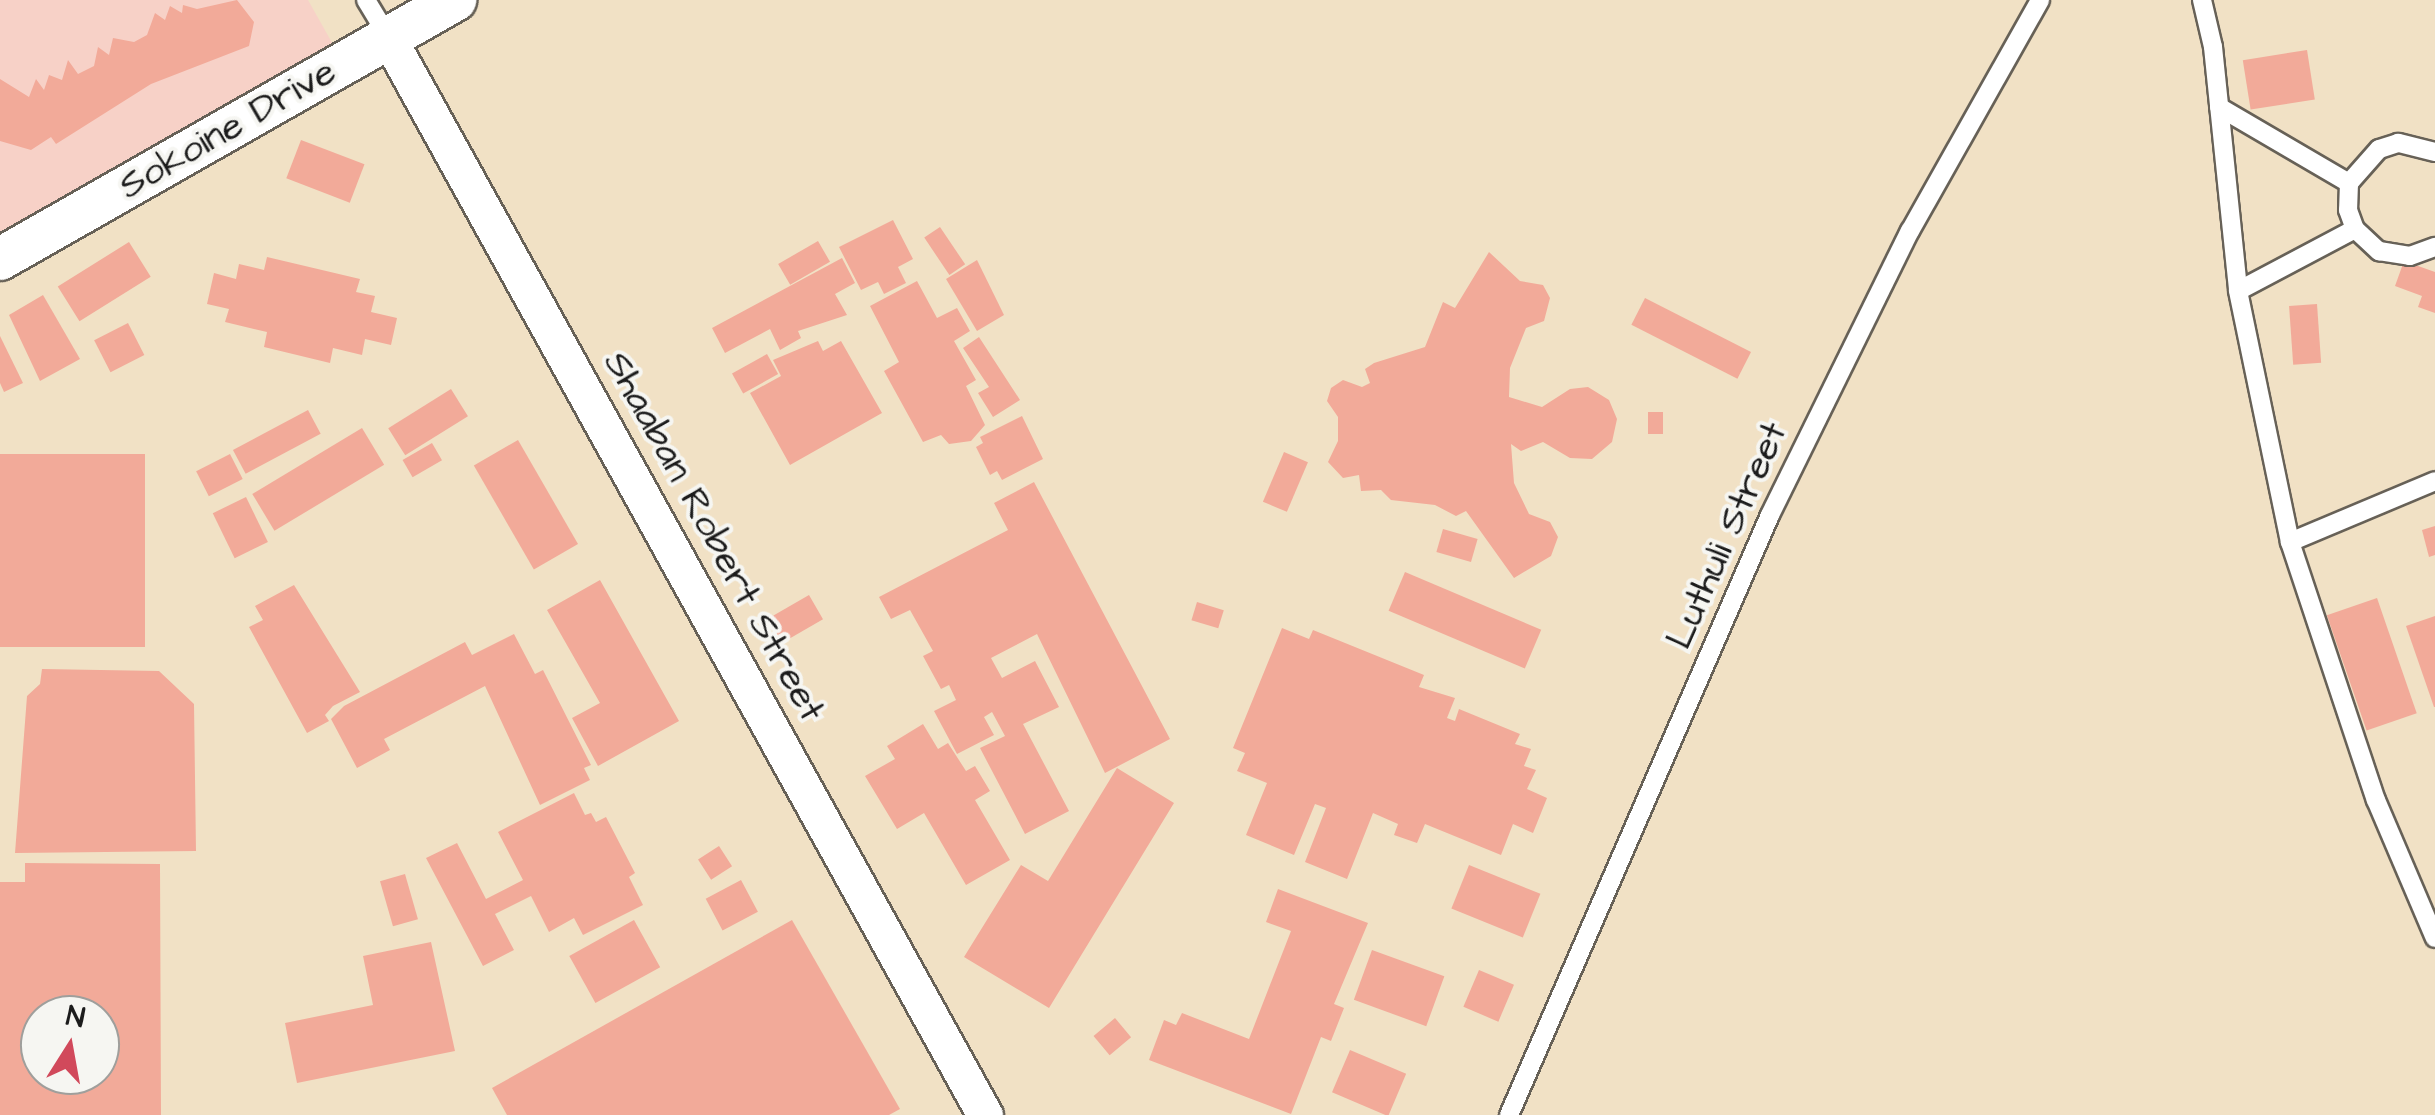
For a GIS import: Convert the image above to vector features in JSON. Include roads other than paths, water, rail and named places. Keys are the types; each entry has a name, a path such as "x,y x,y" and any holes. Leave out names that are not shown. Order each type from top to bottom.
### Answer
{"street":[{"name":"Sokoine Drive","path":"0,259 455,0"},
{"name":"Shaaban Robert Street","path":"389,39 985,1115"}],"lane":[{"name":"Shaaban Robert Street","path":"366,0 389,39"},
{"name":"Luthuli Street","path":"1509,1115 1770,516 1910,231 2040,0"},
{"path":"2202,0 2219,107 2238,291 2290,542 2376,800 2435,938"},
{"path":"2219,107 2349,183"},
{"path":"2435,152 2398,143 2379,149 2349,183 2355,228 2379,251 2398,256 2435,247"},
{"path":"2238,291 2355,228"},
{"path":"2290,542 2435,481"}]}
